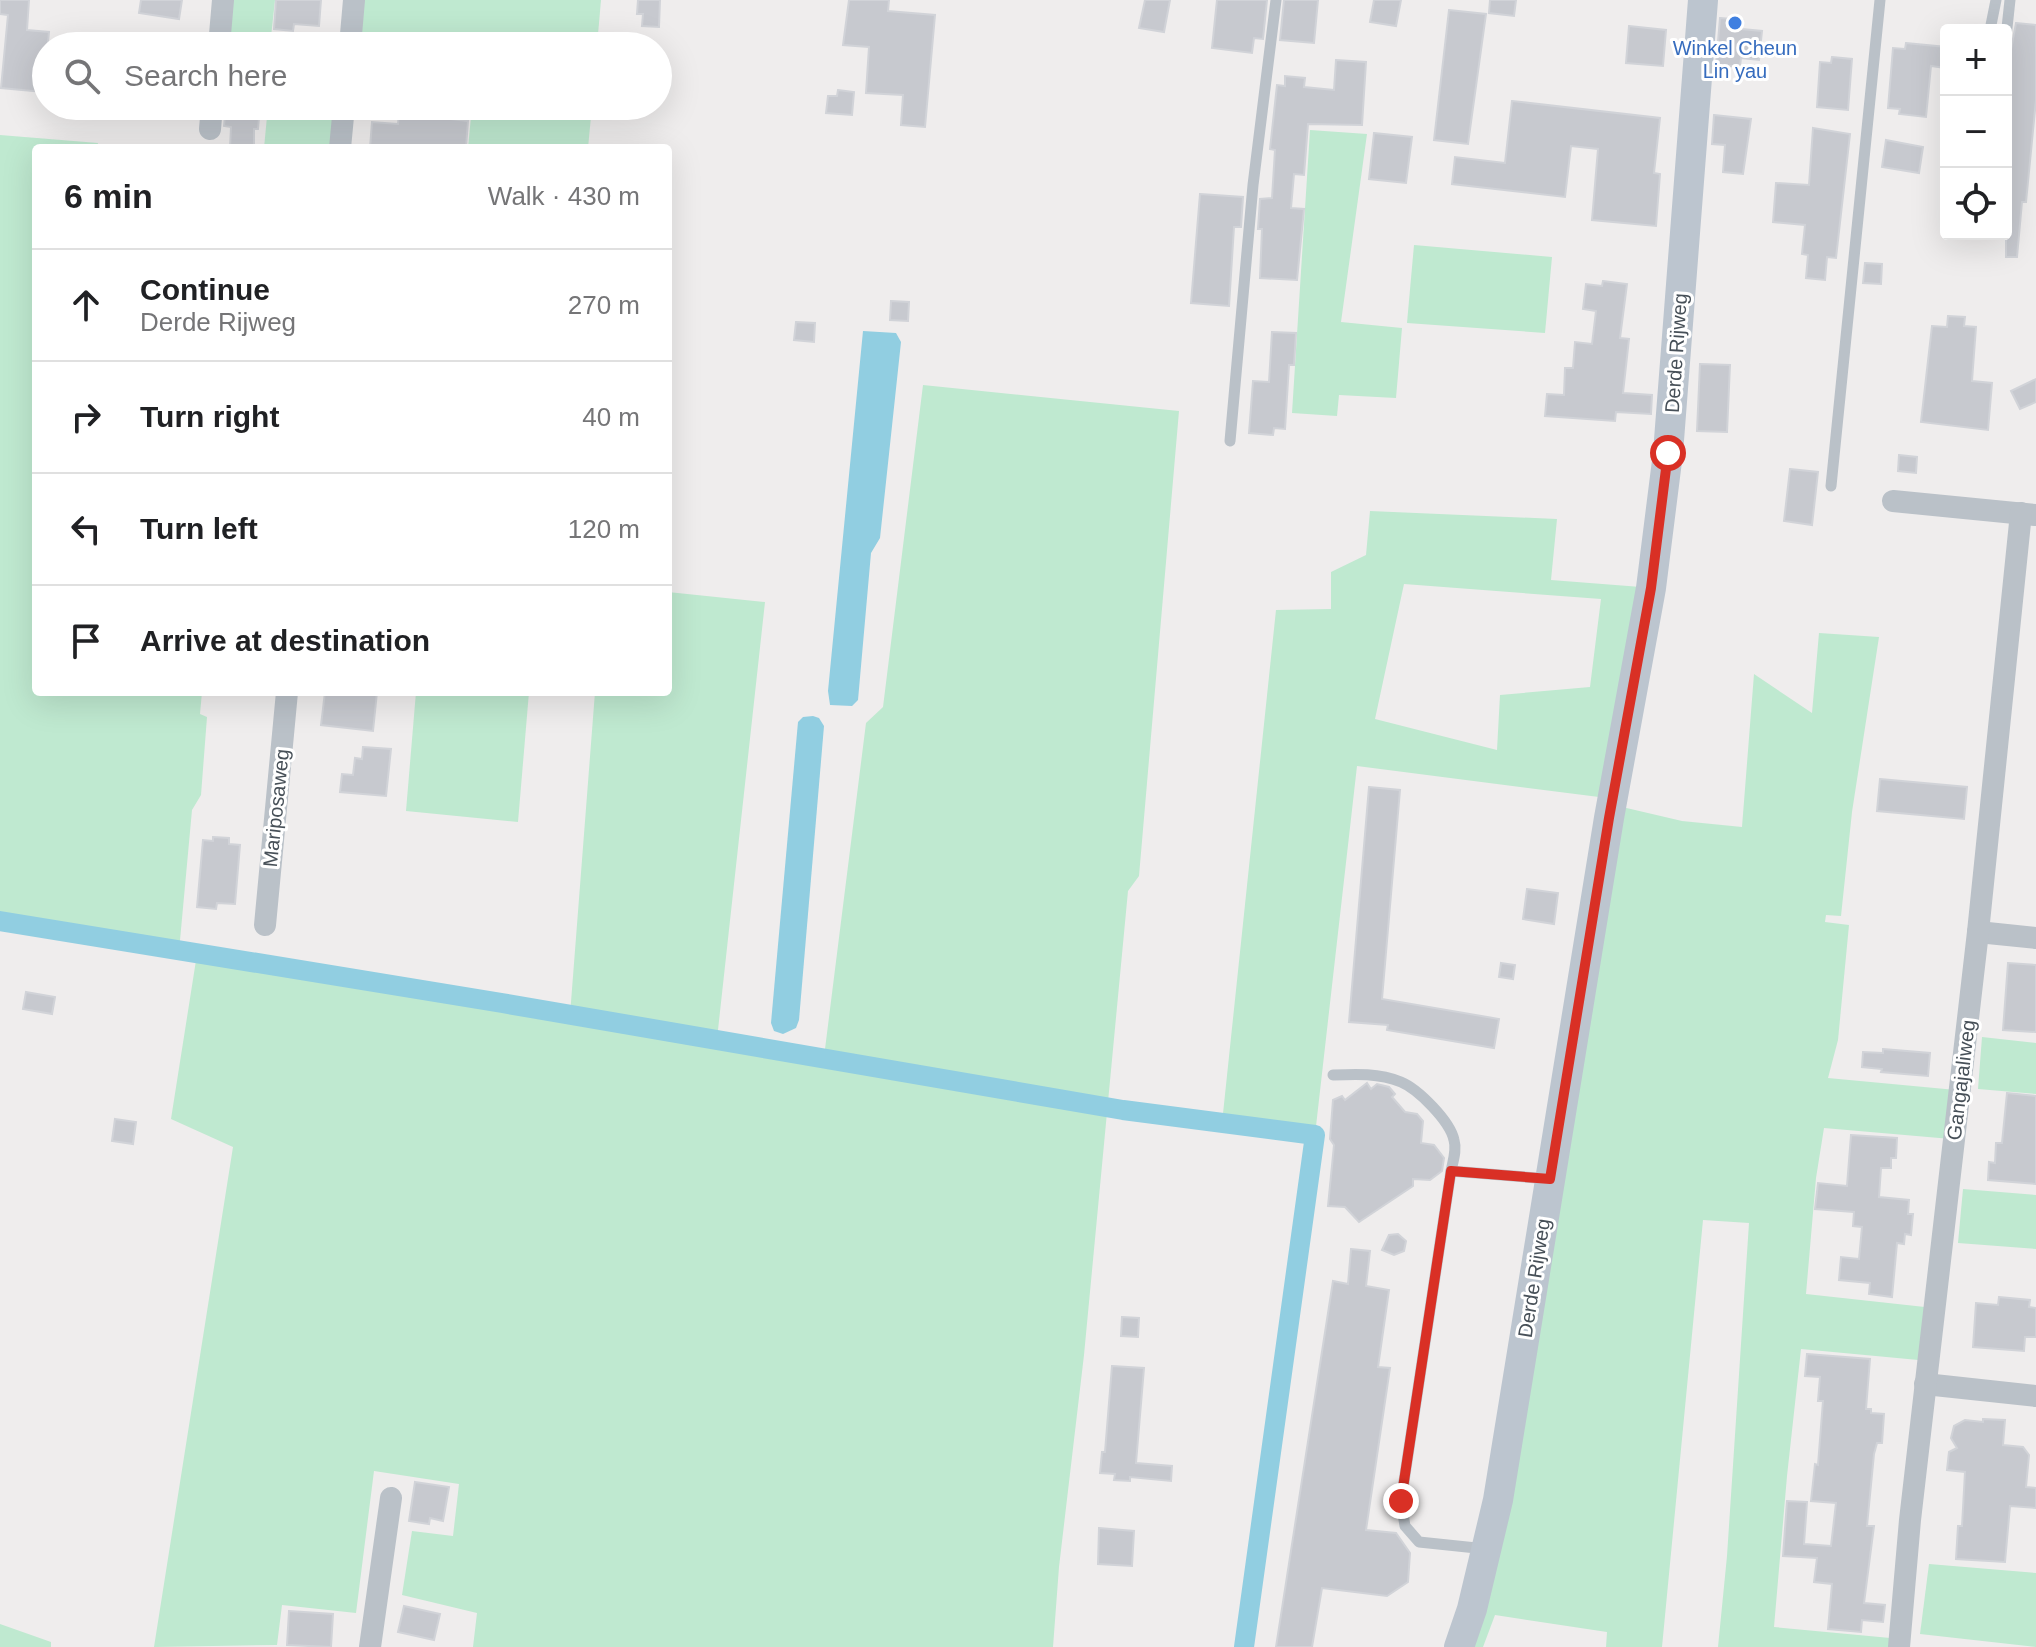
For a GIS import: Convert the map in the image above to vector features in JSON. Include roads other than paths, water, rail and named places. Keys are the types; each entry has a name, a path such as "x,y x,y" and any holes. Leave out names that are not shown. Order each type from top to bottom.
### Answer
{"street":[{"path":"220,32 223,0"},
{"path":"351,32 354,0"},
{"name":"Derde Rijweg","path":"1459,1647 1498,1500 1609,818 1651,588 1668,453 1703,0"},
{"path":"210,129 211,120"},
{"path":"340,144 343,120"},
{"path":"1893,501 2028,514"},
{"name":"Gangajaliweg","path":"1899,1647 1925,1384 2028,514"},
{"name":"Mariposaweg","path":"265,925 287,696"},
{"path":"1978,932 2036,938"},
{"path":"1925,1384 2036,1396"},
{"path":"370,1647 391,1498"}],"lane":[{"path":"1230,441 1253,185 1276,0"},
{"path":"1831,486 1880,0"},
{"path":"1991,24 1996,0"},
{"path":"2007,24 2010,0"},
{"path":"1333,1075 1372,1075 1403,1083 1447,1122 1454,1140 1455,1155 1401,1501 1405,1526 1419,1542 1486,1549"},
{"path":"1451,1171 1550,1179"}],"water":[{"path":"863,331 896,333 901,342 880,538 871,553 858,700 852,706 830,705 828,691"},
{"path":"803,717 819,718 824,726 799,1020 796,1028 783,1034 774,1031 771,1023 798,722"}],"waterway":[{"path":"0,921 502,1003 1123,1110 1315,1135 1244,1647"}],"place":[{"name":"Winkel Cheun Lin yau","path":"1735,23"}]}
